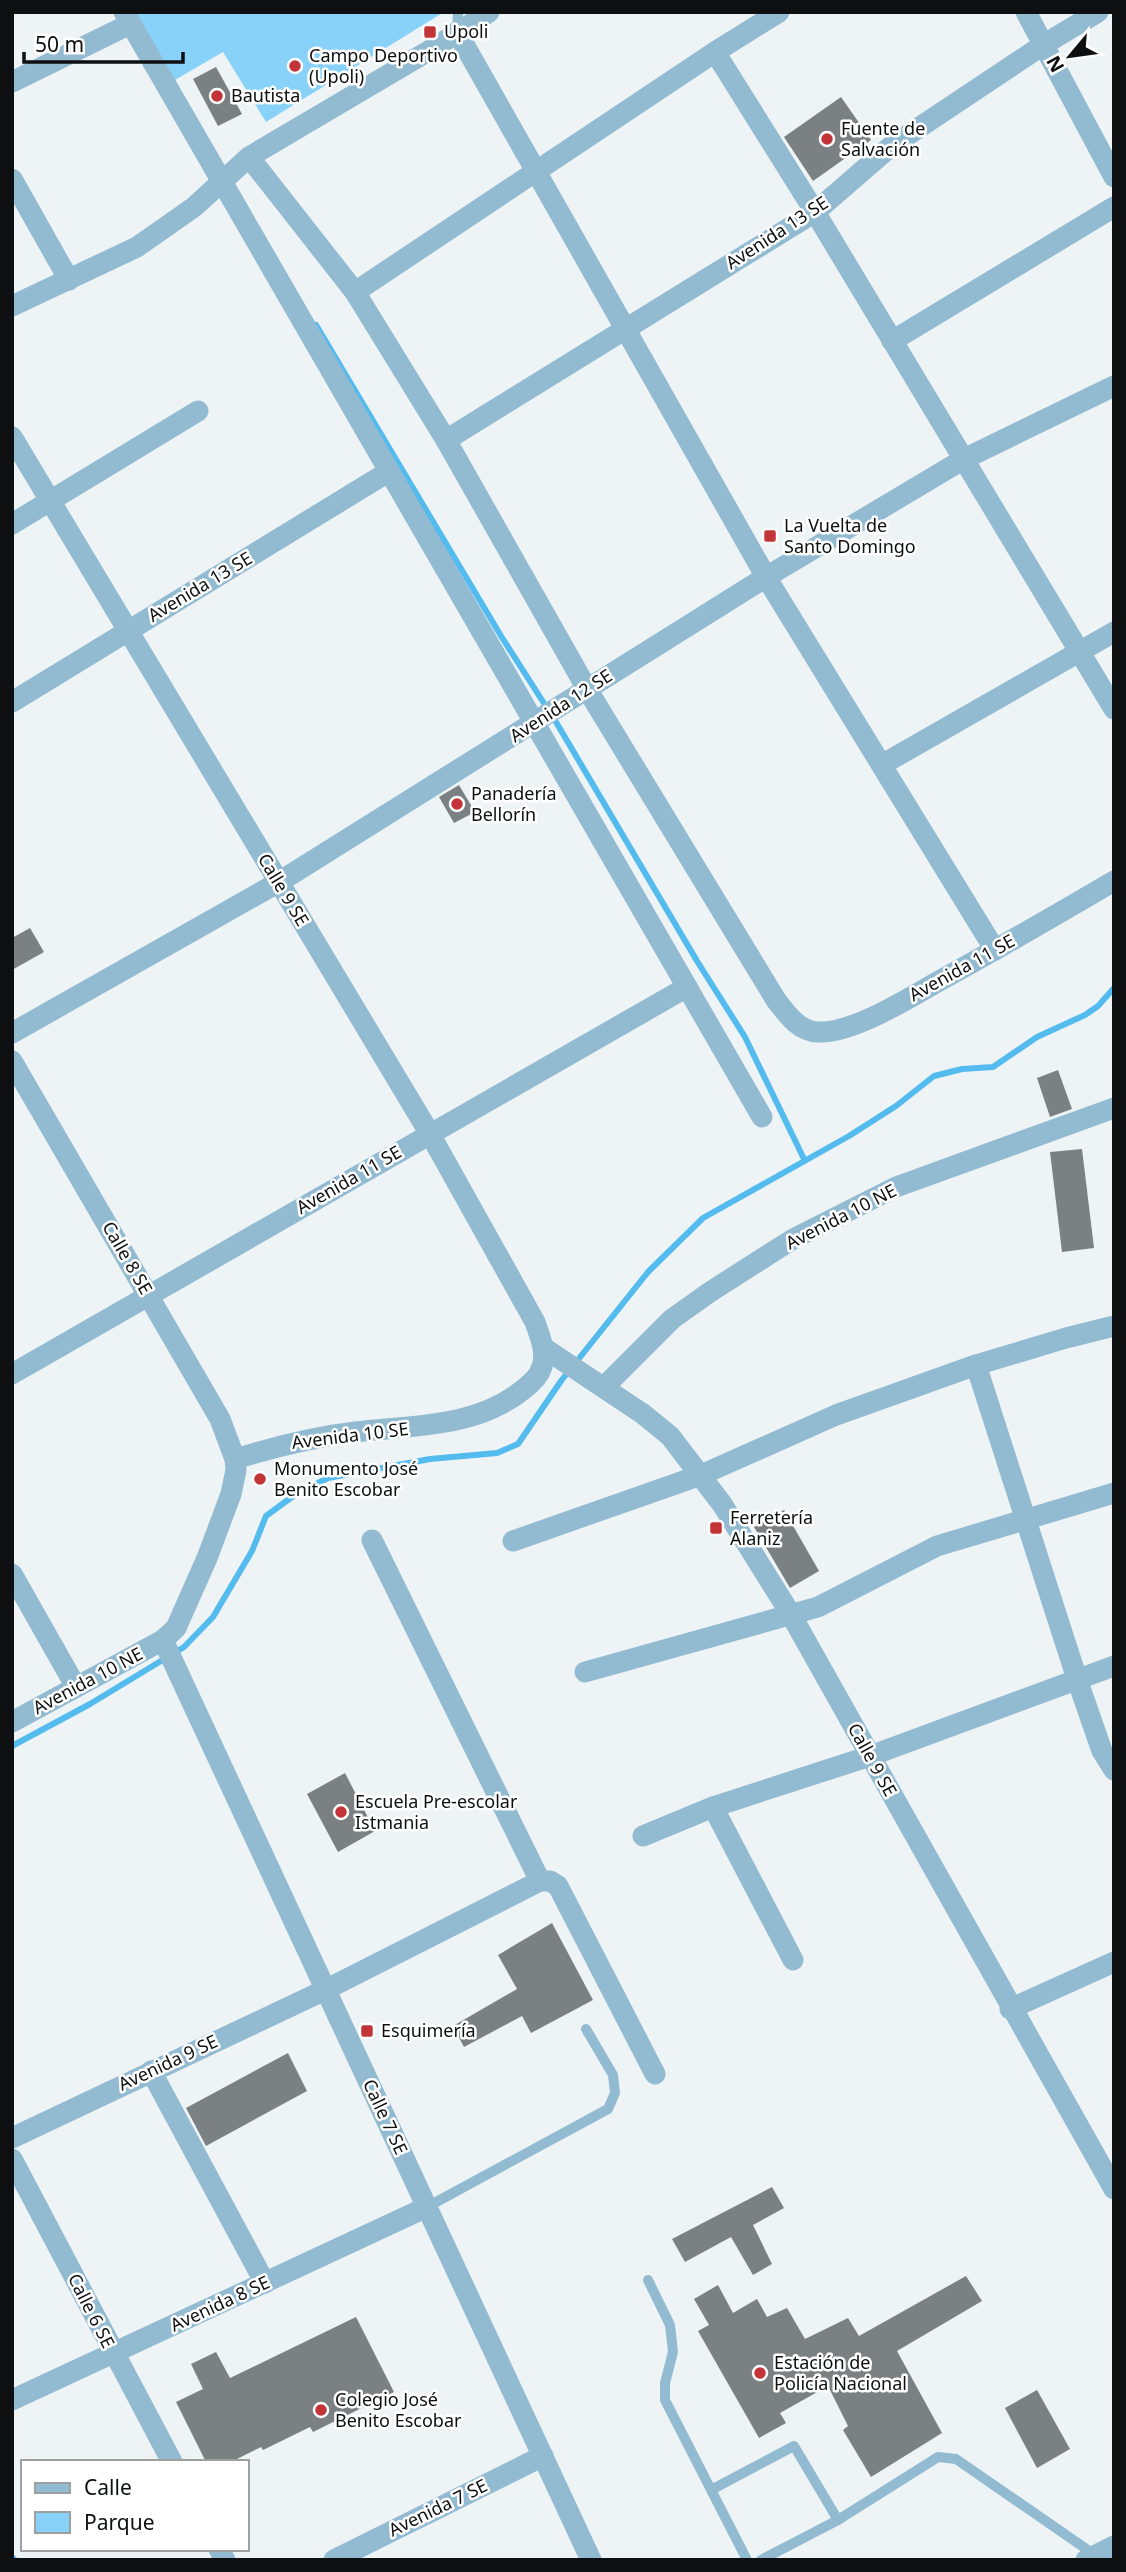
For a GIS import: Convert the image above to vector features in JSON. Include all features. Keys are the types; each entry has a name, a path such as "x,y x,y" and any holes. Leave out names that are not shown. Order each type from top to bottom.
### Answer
{"street":[{"path":"12,306 137,247 194,207 249,157 457,22 489,12"},
{"path":"355,292 779,12"},
{"path":"1026,12 1114,177"},
{"name":"Avenida 13 SE","path":"446,440 815,212 890,147 1098,12"},
{"path":"12,82 127,18 388,472 538,721 762,1117"},
{"path":"457,22 536,172 766,577 995,950"},
{"path":"715,52 815,212 1114,709"},
{"path":"249,157 355,292 446,440 587,689"},
{"path":"12,179 69,280"},
{"path":"892,341 1114,207"},
{"name":"Avenida 12 SE","path":"12,1033 279,882 766,577 964,459 1114,386"},
{"path":"12,524 198,411"},
{"name":"Calle 9 SE","path":"12,437 429,1135 551,1352 643,1414 670,1436 735,1524 790,1614 1010,2009 1107,2164 1114,2189"},
{"name":"Avenida 13 SE","path":"12,702 388,472"},
{"path":"883,764 1114,632"},
{"name":"Avenida 11 SE","path":"587,689 776,1000 789,1017 803,1027 817,1032 840,1029 883,1012 1114,881"},
{"name":"Avenida 11 SE","path":"12,1374 687,988"},
{"name":"Calle 8 SE","path":"12,1061 220,1419 235,1459"},
{"name":"Avenida 10 NE","path":"604,1387 672,1319 793,1239 896,1187 1114,1108"},
{"path":"513,1541 701,1475 836,1415 976,1365 1114,1326"},
{"name":"Avenida 10 SE","path":"235,1459 282,1445 354,1432 422,1427 482,1414 509,1401 528,1385 551,1352"},
{"path":"976,1365 1077,1679 1102,1751 1114,1770"},
{"path":"166,1646 207,1558 231,1494 236,1470 235,1459"},
{"path":"585,1672 818,1607 937,1546 1114,1493"},
{"path":"372,1540 540,1881 550,1881 558,1886 655,2074"},
{"path":"12,1574 76,1687"},
{"name":"Avenida 10 NE","path":"12,1722 76,1687 166,1646"},
{"name":"Calle 7 SE","path":"166,1646 592,2560"},
{"path":"643,1836 713,1807 870,1756 1114,1666"},
{"path":"713,1807 793,1960"},
{"name":"Avenida 9 SE","path":"12,2138 325,1990 540,1881"},
{"path":"1010,2009 1114,1962"},
{"path":"151,2071 265,2283"},
{"name":"Calle 6 SE","path":"12,2159 171,2460"},
{"name":"Avenida 8 SE","path":"12,2400 427,2207"},
{"name":"Avenida 7 SE","path":"334,2560 543,2456"}],"lane":[{"path":"427,2207 608,2109 615,2093 613,2075 586,2029"},
{"path":"648,2280 670,2325 673,2352 665,2383 665,2400 747,2560"},
{"path":"711,2490 794,2446 838,2520"},
{"path":"761,2560 838,2520 938,2457 956,2459 1099,2555"}],"green space":[{"name":"Campo Deportivo (Upoli)","path":"135,12 444,12 266,122 223,52 175,80"}],"building":[{"name":"Bautista","path":"216,67 242,114 218,126 193,79"},
{"name":"Fuente de Salvación","path":"841,97 871,140 813,181 784,137"},
{"name":"Panadería Bellorín","path":"459,785 475,812 454,823 439,797"},
{"path":"30,928 44,952 12,970 12,938"},
{"path":"1058,1070 1072,1109 1050,1117 1037,1078"},
{"path":"1082,1149 1094,1248 1062,1252 1050,1152"},
{"path":"784,1510 819,1571 790,1588 754,1527"},
{"name":"Escuela Pre-escolar Istmania","path":"345,1773 375,1831 338,1852 307,1794"},
{"path":"552,1923 593,2000 531,2033 522,2016 464,2047 453,2026 517,1989 498,1955"},
{"path":"288,2053 307,2091 206,2146 186,2108"},
{"path":"772,2187 784,2208 753,2225 772,2264 753,2275 731,2237 685,2262 672,2239"},
{"path":"966,2276 982,2301 897,2351 942,2433 871,2477 843,2430 848,2426 828,2386 780,2413 786,2423 759,2438 698,2331 709,2325 694,2299 718,2285 733,2313 757,2299 767,2317 787,2308 805,2339 848,2318 859,2336"},
{"path":"356,2317 394,2392 313,2432 310,2427 263,2450 261,2447 235,2460 205,2460 176,2402 203,2389 191,2364 216,2352 230,2378"},
{"path":"1037,2390 1070,2449 1037,2468 1005,2408"}],"waterway":[{"path":"316,325 745,1037 804,1159"},
{"path":"12,1746 90,1704 184,1647 213,1617 252,1551 266,1516 296,1494 328,1478 430,1459 497,1453 518,1444 561,1381 648,1272 703,1218 849,1136 896,1106 934,1076 962,1069 993,1067 1037,1037 1085,1015 1098,1006 1114,988"},
{"path":"12,2557 15,2560"}],"place":[{"name":"Upoli","path":"430,32"},
{"name":"Campo Deportivo (Upoli)","path":"295,66"},
{"name":"Bautista","path":"217,96"},
{"name":"Fuente de Salvación","path":"827,139"},
{"name":"La Vuelta de Santo Domingo","path":"770,536"},
{"name":"Panadería Bellorín","path":"457,804"},
{"name":"Monumento José Benito Escobar","path":"260,1479"},
{"name":"Ferretería Alaniz","path":"716,1528"},
{"name":"Escuela Pre-escolar Istmania","path":"341,1812"},
{"name":"Esquimería","path":"367,2031"},
{"name":"Estación de Policía Nacional","path":"760,2373"},
{"name":"Colegio José Benito Escobar","path":"321,2410"}]}
